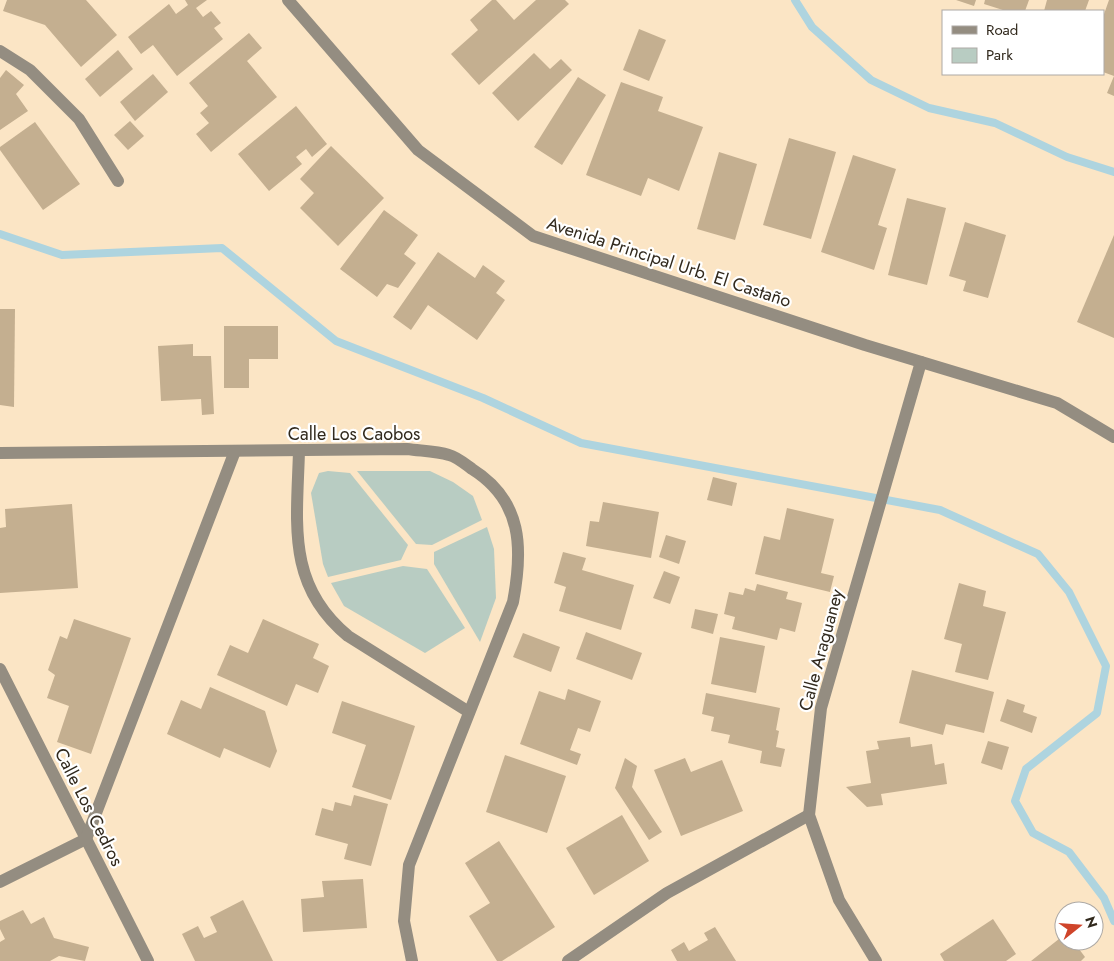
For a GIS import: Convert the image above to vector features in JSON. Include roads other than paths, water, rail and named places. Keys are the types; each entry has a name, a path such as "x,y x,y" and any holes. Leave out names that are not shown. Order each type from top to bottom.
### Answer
{"street":[{"name":"Avenida Principal Urb. El Castaño","path":"288,0 418,150 533,236 921,362 1057,403 1114,437"},
{"path":"0,51 30,70 79,119 118,181"},
{"name":"Calle Araguaney","path":"876,961 839,900 808,815 821,708 921,362"},
{"name":"Calle Los Caobos","path":"0,453 407,449 451,455 487,478 508,505 519,540 519,573 513,602 409,865 404,921 412,961"},
{"path":"299,450 296,524 301,564 313,597 330,621 348,636 469,712"},
{"path":"0,882 86,839 235,451"},
{"name":"Calle Los Cedros","path":"0,669 148,961"},
{"path":"568,961 667,893 808,815"}],"waterway":[{"path":"795,0 812,27 871,80 929,108 995,123 1067,157 1114,172"},
{"path":"0,234 62,255 222,248 336,341 483,398 581,443 940,510 1038,554 1069,592 1106,666 1097,713 1026,769 1015,801 1033,833 1069,852 1104,898 1114,921"}]}
